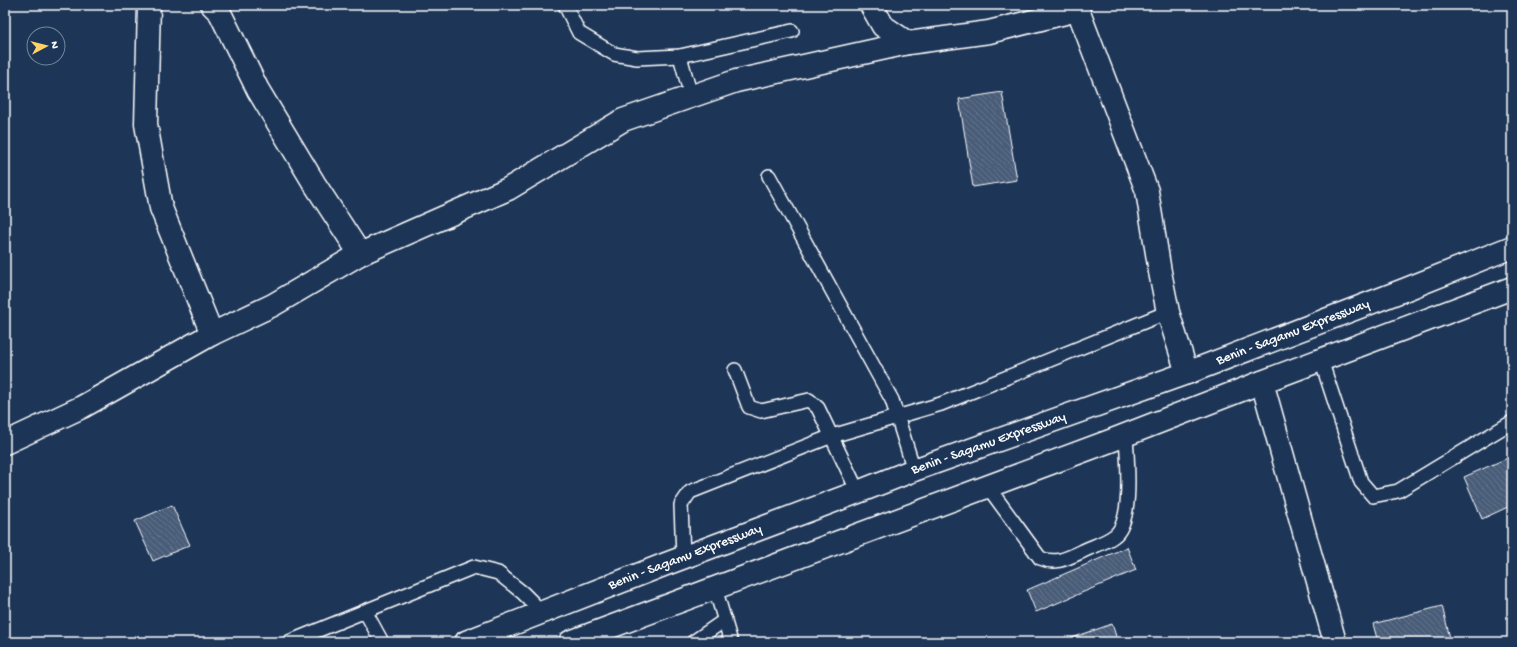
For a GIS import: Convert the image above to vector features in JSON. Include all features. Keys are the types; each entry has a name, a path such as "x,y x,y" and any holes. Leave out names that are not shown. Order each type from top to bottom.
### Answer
{"main road":[{"path":"149,5 146,124 160,208 212,334"},
{"path":"212,5 220,13 258,90 314,183 360,254"},
{"path":"871,5 883,26 908,43"},
{"path":"5,443 82,407 212,334 273,305 360,254 508,189 623,120 736,80 908,43 989,32 1077,7 1147,191 1168,312 1187,373"},
{"name":"Benin - Sagamu Expressway","path":"466,642 683,557 914,470 1187,373 1512,247"},
{"path":"570,642 988,487 1262,382 1510,292"},
{"path":"1262,382 1335,642"}],"lane":[{"path":"565,5 567,12 580,32 614,54 636,58 680,56 792,31"},
{"path":"680,56 691,96"},
{"path":"769,176 884,383 892,400 914,470"},
{"path":"683,557 681,505 690,492 832,436 898,418 941,404 1168,312"},
{"path":"1322,360 1361,482 1373,496 1398,491 1512,422"},
{"path":"735,370 749,407 761,410 809,400 818,408 858,492"},
{"path":"988,487 1040,558 1048,562 1063,561 1115,536 1124,523 1128,507 1126,435"},
{"path":"289,642 474,567 498,573 524,593 542,612"},
{"path":"715,588 731,642"},
{"path":"365,611 382,642"},
{"path":"693,642 724,620"}],"building":[{"path":"1002,92 1017,180 973,187 959,99"},
{"path":"1512,456 1512,505 1482,519 1464,477"},
{"path":"172,505 190,545 153,561 135,521"},
{"path":"1127,547 1136,570 1036,612 1027,590"},
{"path":"1442,606 1451,642 1378,642 1373,624"},
{"path":"1112,624 1118,642 1070,642 1069,639"}]}
